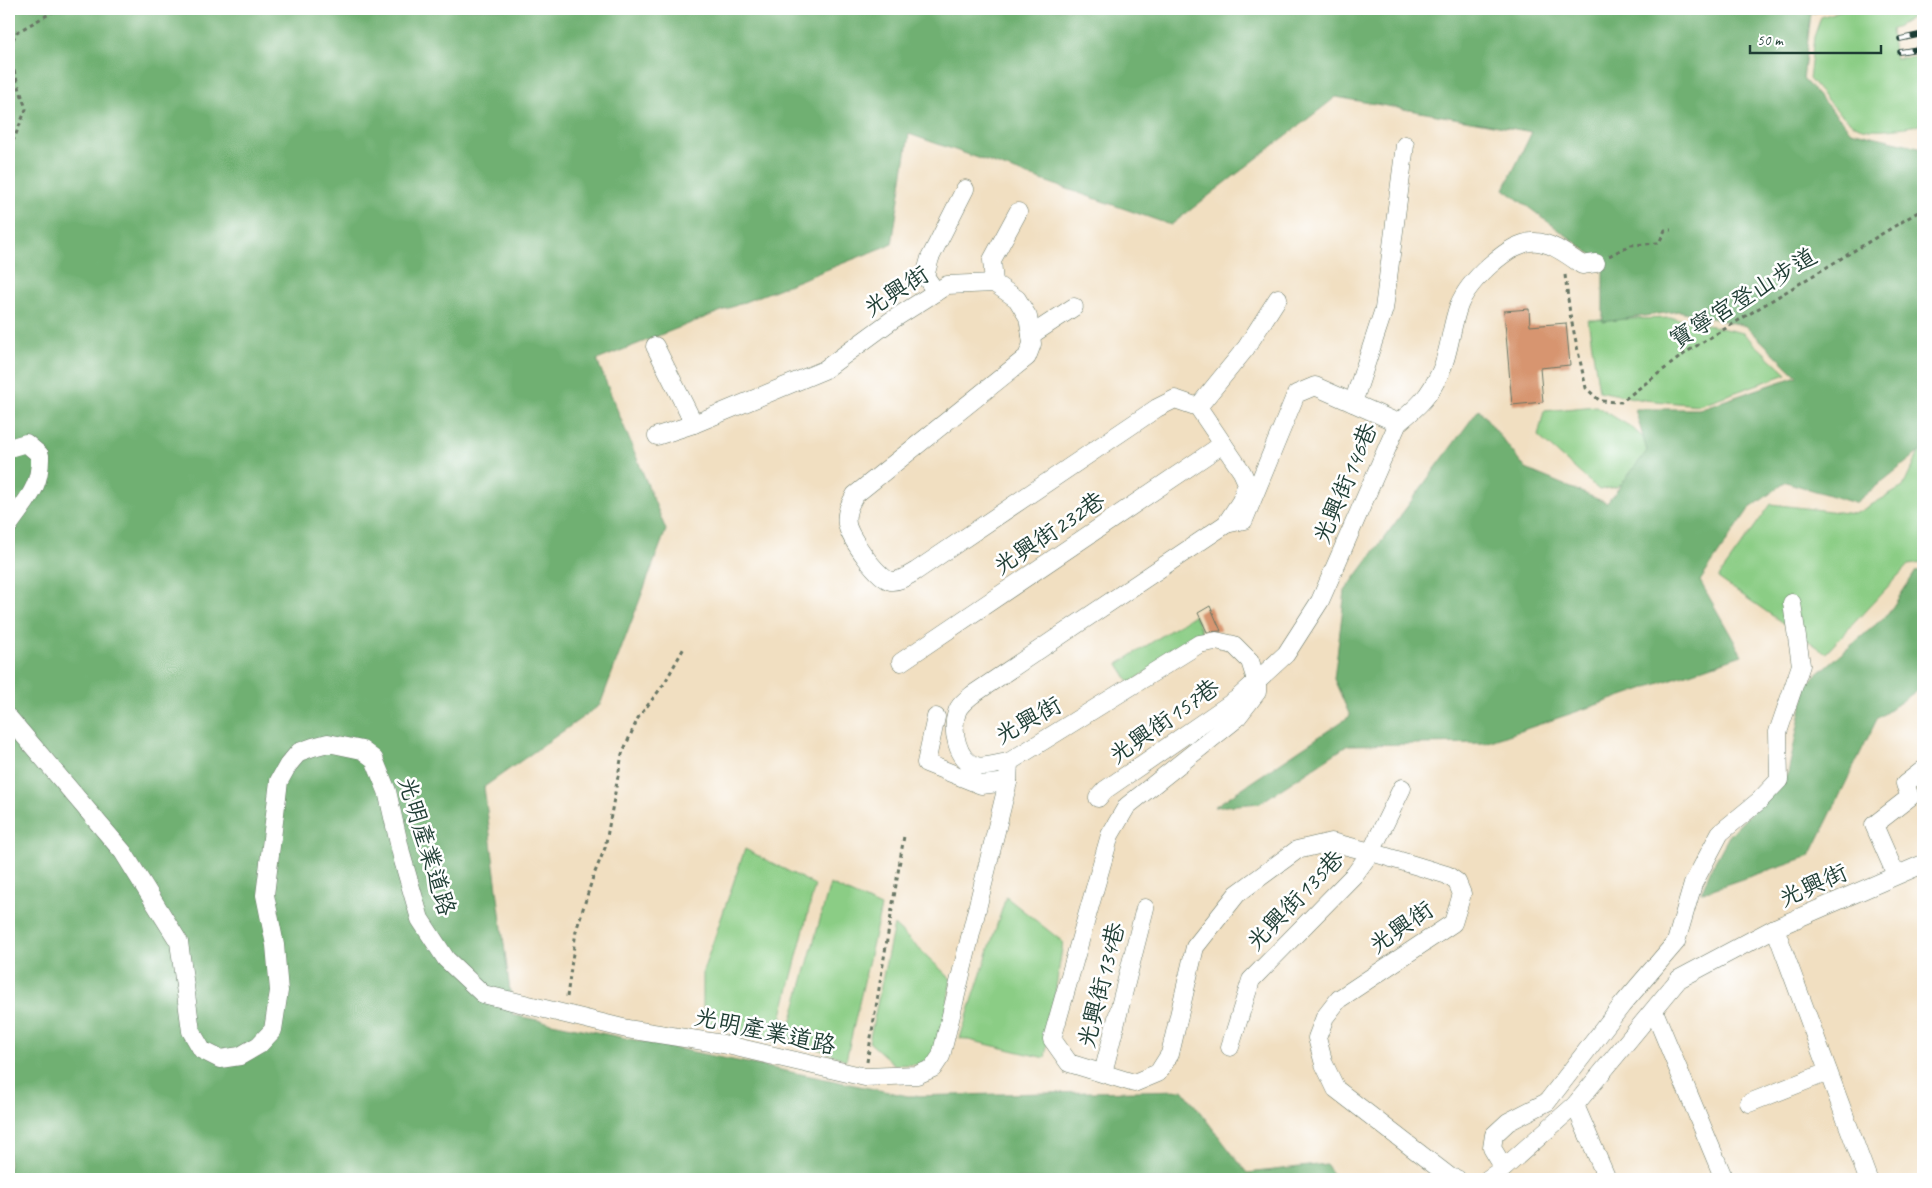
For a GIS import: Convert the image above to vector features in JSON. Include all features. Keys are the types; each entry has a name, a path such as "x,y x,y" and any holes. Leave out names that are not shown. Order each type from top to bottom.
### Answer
{"street":[{"path":"1353,403 1384,309 1406,145"},
{"path":"936,292 925,276 930,258 966,189"},
{"path":"1018,212 992,260 994,283 1017,299 1028,317 1032,344 1027,357 855,495 847,510 847,523 851,536 859,549 885,578 891,581 902,579 916,571 1157,408 1175,399 1198,407 1246,348 1278,298"},
{"path":"1398,423 1423,403 1441,370 1459,304 1478,276 1518,244 1530,241 1559,248 1582,265 1596,263"},
{"name":"光興街","path":"657,436 694,424 824,370 892,320 947,285 994,283"},
{"path":"1031,335 1074,307"},
{"path":"655,346 694,424"},
{"name":"光興街146巷","path":"1226,524 1244,520 1296,394 1315,386 1398,423 1320,601 1286,654 1257,683"},
{"name":"光興街","path":"1198,407 1247,483 1241,501 1226,524 972,695 961,705 956,714 958,747 967,760 978,766 1009,762 1199,644 1216,641 1234,645 1250,661 1257,683 1257,692 1236,719 1127,806 1110,835 1052,1039 1069,1062 1134,1083 1158,1073 1170,1054 1194,947 1237,894 1297,850 1330,842 1372,852 1447,876 1457,882 1462,894 1452,923 1339,999 1325,1017 1317,1038 1324,1064 1336,1089 1457,1179"},
{"path":"9,448 26,444 40,455 41,469 37,485 9,524"},
{"name":"光興街232巷","path":"901,662 1223,444"},
{"path":"1504,1168 1492,1148 1494,1135 1508,1122 1547,1102 1622,1005 1676,942 1693,884 1720,833 1759,801 1779,780 1778,732 1801,665 1792,603"},
{"name":"光興街157巷","path":"1098,798 1105,790 1237,699 1257,683"},
{"path":"936,717 926,763 958,778 981,785 1008,782"},
{"name":"光明產業道路","path":"9,718 123,852 179,942 191,1031 202,1050 220,1060 240,1056 253,1049 272,1030 279,991 275,945 265,895 279,781 288,764 300,752 328,743 362,750 374,759 387,791 402,857 420,919 446,960 483,994 564,1012 627,1029 723,1044 865,1077 917,1075 933,1068 941,1056 1008,782 1009,762"},
{"path":"1896,875 1874,825 1910,797 1905,784 1923,770"},
{"name":"光興街135巷","path":"1230,1047 1251,980 1355,874 1372,852 1402,788"},
{"name":"光興街","path":"1488,1179 1504,1168 1574,1105 1679,979 1775,928 1923,864"},
{"name":"光興街134巷","path":"1103,1073 1145,908"},
{"path":"1775,928 1868,1179"},
{"path":"1654,1011 1724,1179"},
{"path":"1749,1103 1828,1072"},
{"path":"1574,1105 1607,1179"}],"path":[{"path":"9,46 17,32 58,9"},
{"path":"9,55 26,110 14,139 9,145"},
{"name":"寶寧宮登山步道","path":"1559,248 1586,388 1600,401 1622,402 1688,351 1923,209"},
{"path":"1596,263 1630,245 1659,243 1665,230 1671,230"},
{"path":"564,1012 576,931 593,877 605,848 622,754 638,718 664,684 685,646"},
{"path":"865,1077 904,836"}],"green space":[{"path":"9,9 1827,9 1811,14 1803,79 1851,131 1923,148 1923,403 1921,404 1923,449 1855,503 1786,482 1749,509 1700,581 1742,655 1485,743 1348,745 1260,803 1214,807 1350,716 1334,679 1345,591 1479,409 1526,469 1607,503 1647,451 1635,409 1699,409 1797,376 1746,326 1679,311 1603,322 1603,263 1504,189 1532,132 1336,97 1171,225 909,134 892,244 597,360 666,530 600,705 484,787 513,1015 908,1096 1183,1090 1247,1173 1326,1164 1337,1179 9,1179"},
{"path":"1845,9 1923,9 1923,11 1891,30 1895,58 1923,57 1923,124 1880,129 1857,126 1837,111 1809,79 1814,37 1821,17"},
{"path":"1675,318 1743,333 1787,374 1699,405 1644,400 1599,391 1588,320"},
{"path":"1596,406 1631,427 1656,449 1651,468 1616,487 1599,490 1538,436 1544,411"},
{"path":"1923,444 1923,563 1908,565 1826,653 1718,578 1771,504 1855,514 1903,487"},
{"path":"1923,570 1923,686 1877,719 1810,856 1701,893 1711,869 1729,836 1788,773 1807,683 1888,614 1916,571"},
{"path":"1194,615 1203,634 1130,683 1118,664"},
{"path":"745,849 815,885 775,1043 703,1021 703,971"},
{"path":"830,884 881,907 846,1060 787,1037"},
{"path":"1006,897 1063,942 1045,1058 960,1038"},
{"path":"894,925 951,979 942,1044 929,1064 895,1065 869,1042"}],"building":[{"path":"1529,309 1530,326 1566,323 1570,365 1540,368 1543,402 1512,405 1504,311"},
{"path":"1210,606 1221,631 1207,632 1198,613"}],"railway":[{"path":"1900,39 1923,34"},
{"path":"1900,52 1923,48"}]}
